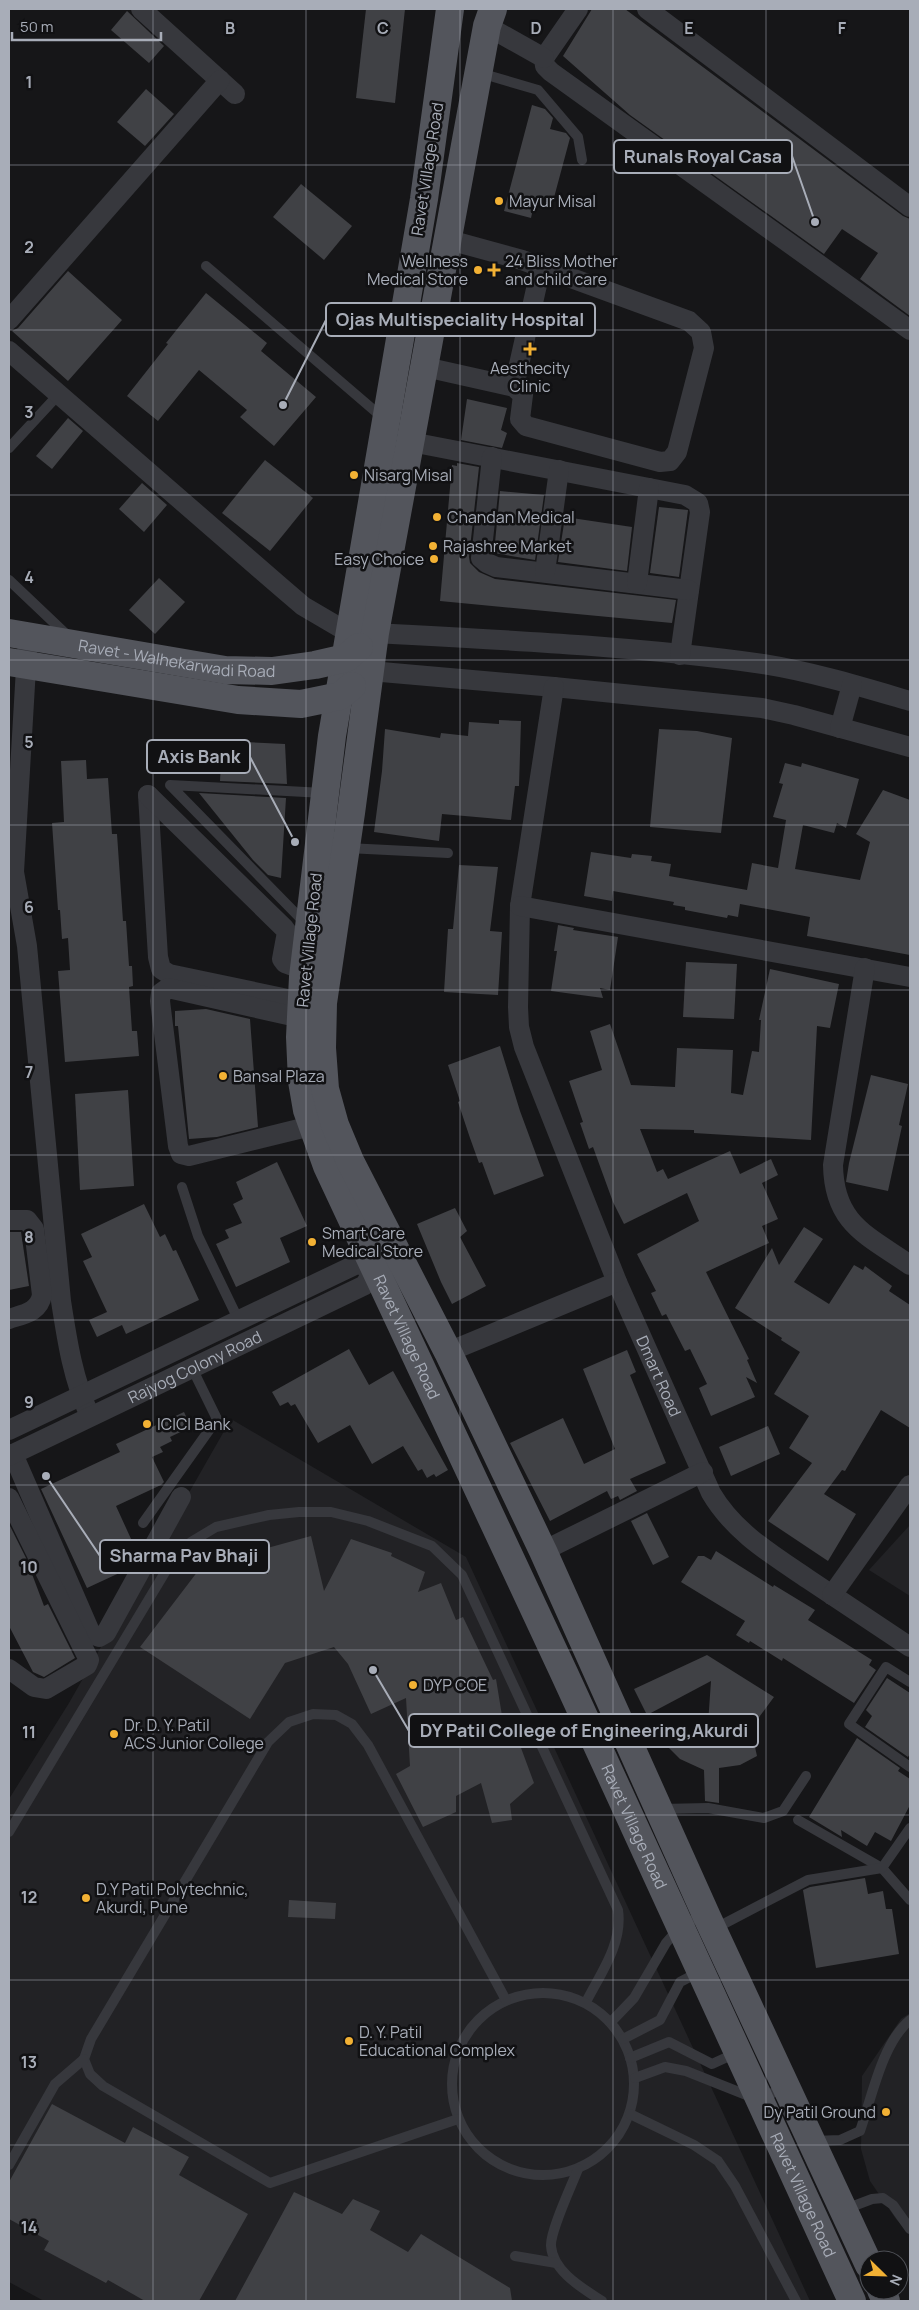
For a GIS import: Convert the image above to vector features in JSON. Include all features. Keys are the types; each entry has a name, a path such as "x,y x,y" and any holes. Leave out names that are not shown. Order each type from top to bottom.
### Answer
{"main road":[{"path":"450,9 461,18 469,20 490,16"},
{"name":"Ravet Village Road","path":"450,9 424,198 386,420 357,641 370,672 323,1003 322,1048 325,1089 335,1125 386,1263 564,1673 758,2100 852,2301"},
{"name":"Ravet Village Road","path":"490,16 411,442 357,641 340,696 332,736 304,970 301,1010 302,1081 312,1126 327,1166 386,1263 448,1352 543,1551 709,1921 862,2250"},
{"name":"Ravet - Walhekarwadi Road","path":"19,635 225,670 272,671 315,665 357,641"},
{"name":"Ravet - Walhekarwadi Road","path":"17,663 228,698 276,704 301,704 340,696"},
{"path":"340,696 370,672"}],"street":[{"path":"141,9 234,94"},
{"path":"578,9 544,58 545,66 551,72 910,330"},
{"path":"647,9 910,207"},
{"path":"490,16 544,58"},
{"path":"9,320 220,80"},
{"path":"425,367 514,387 523,395 520,419 526,426 660,462 670,461 677,452 704,348 701,332 689,321 541,267 449,240"},
{"path":"514,387 541,267"},
{"path":"9,351 303,606 357,641 613,647 765,665 852,684 910,701"},
{"path":"411,442 685,495 698,503 700,512 680,655"},
{"path":"492,457 481,558 487,564 496,567 689,590"},
{"path":"545,572 559,470"},
{"path":"637,584 648,488"},
{"path":"19,635 11,872 27,946 61,1301 80,1396 90,1416"},
{"path":"370,672 554,686 762,708 910,747"},
{"path":"840,728 852,684"},
{"name":"Dmart Road","path":"554,686 520,906 518,1007 524,1047 617,1282 720,1508 734,1526 764,1549 910,1647"},
{"path":"301,1010 169,974 161,969 158,957 148,795 284,928 287,932 282,959 286,963 304,970"},
{"path":"520,906 910,977"},
{"path":"865,968 833,1165 833,1184 839,1205 848,1218 862,1231 910,1265"},
{"path":"301,1010 168,988 161,993 160,1001 177,1137 181,1154 189,1156 312,1126"},
{"path":"9,1220 27,1220 34,1228 42,1294 40,1304 34,1310 9,1319"},
{"name":"Rajyog Colony Road","path":"9,1430 357,1264 386,1263"},
{"name":"Rajyog Colony Road","path":"11,1455 364,1285 386,1263"},
{"path":"448,1352 617,1282"},
{"path":"11,1455 91,1634 99,1637 106,1633 181,1497"},
{"path":"543,1551 703,1472"},
{"path":"832,1595 910,1485"},
{"path":"9,1498 89,1660 87,1665 46,1689 34,1686 9,1668"}],"lane":[{"path":"479,73 538,90 578,137 582,160"},
{"path":"206,266 386,420"},
{"path":"9,448 59,394"},
{"path":"9,580 76,644"},
{"path":"309,927 170,785 325,793"},
{"path":"346,848 448,852"},
{"path":"182,1187 198,1236 239,1321"},
{"path":"144,1523 218,1419 192,1368"},
{"path":"9,1832 167,1569 191,1542 216,1527 269,1515 330,1512 368,1521 432,1546 462,1575 618,1910 620,1924 613,1950 586,2002"},
{"path":"910,1682 886,1667 849,1724 910,1767"},
{"path":"9,2165 55,2084 84,2059 91,2039 268,1742 289,1722 314,1714 336,1715 352,1724 368,1745 506,2000"},
{"path":"660,1809 708,1808 764,1818 783,1811 806,1776"},
{"path":"798,1820 882,1868 910,1900"},
{"path":"611,2022 634,1998 666,1943 680,1927 709,1921 808,1880 882,1868 910,1828"},
{"path":"623,2040 660,2020 680,1982 700,1971"},
{"path":"532,1992 560,1993 586,2002 611,2022 628,2048 635,2078 630,2114 618,2137 612,2144 600,2156 578,2169 550,2176 521,2173 495,2162 473,2144 458,2119 452,2091 454,2063 464,2037 482,2015 506,2000 532,1992"},
{"path":"812,2141 840,2140 860,2131 887,2053 903,2026 910,2020"},
{"path":"630,2058 670,2042 712,2064 737,2053"},
{"path":"84,2059 90,2074 102,2086 270,2183 458,2119"},
{"path":"635,2078 665,2067 672,2068 686,2071 758,2100 786,2086"},
{"path":"630,2114 694,2145 718,2161 735,2186 796,2301"},
{"path":"578,2169 551,2246 556,2263 583,2288 602,2301"},
{"path":"844,2210 872,2199 883,2198 893,2205 910,2229"},
{"path":"515,2256 556,2263"}],"shaded area":[{"name":"D. Y. Patil Educational Complex","path":"231,1419 466,1557 810,2301 44,2301 9,2282 9,1799 69,1703"},
{"path":"910,1525 910,1596 869,1570"},
{"name":"Dy Patil Ground","path":"910,2013 910,2235 896,2219 870,2181 861,2149 862,2076 901,2019"}],"building":[{"path":"366,9 405,9 395,103 356,98"},
{"path":"592,9 625,9 903,216 910,219 910,316 860,279 878,253 842,229 824,254 630,115 563,56"},
{"path":"127,11 164,46 149,63 111,30"},
{"path":"146,89 174,114 145,146 117,122"},
{"path":"532,105 545,109 553,118 550,129 566,133 570,138 552,205 535,200 531,218 504,211"},
{"path":"301,184 352,226 324,260 273,217"},
{"path":"68,271 122,320 68,381 12,331 18,328"},
{"path":"206,293 267,343 261,351 316,397 274,446 240,417 247,410 199,370 158,421 127,396"},
{"path":"467,399 507,408 501,430 507,433 502,448 461,440"},
{"path":"68,418 83,431 52,469 36,456"},
{"path":"265,460 313,498 270,551 222,513"},
{"path":"457,463 479,467 469,557 470,563 479,572 495,579 676,600 672,623 440,601 452,465 457,466"},
{"path":"142,483 167,505 144,532 119,509"},
{"path":"500,491 544,495 535,560 494,553"},
{"path":"659,507 688,510 679,577 650,573"},
{"path":"565,517 632,527 627,571 558,562"},
{"path":"159,578 185,602 155,634 129,610"},
{"path":"499,720 521,721 519,786 515,786 511,820 442,814 439,841 374,832 385,729 440,738 441,733 468,736 469,722 499,724"},
{"path":"659,729 697,731 732,738 721,833 650,827"},
{"path":"222,741 285,744 287,784 220,781"},
{"path":"86,760 87,779 108,778 112,834 117,834 123,921 126,921 129,966 132,966 133,986 129,987 132,1031 137,1031 139,1056 65,1062 58,971 70,970 68,938 62,939 60,910 58,910 52,823 64,822 61,761"},
{"path":"785,763 801,767 802,763 859,779 846,828 837,823 834,833 803,825 795,869 860,880 870,842 856,834 883,790 910,800 910,955 807,936 810,917 740,904 738,917 728,915 727,918 685,910 685,907 673,905 674,902 613,891 612,901 584,896 591,852 631,858 632,854 652,856 651,861 671,864 669,876 747,890 752,863 778,868 786,820 773,817 783,784 779,783"},
{"path":"199,793 286,798 281,878 268,875 253,860"},
{"path":"459,865 498,867 490,931 502,932 498,995 444,992 448,929 453,929"},
{"path":"558,925 574,928 573,930 618,937 610,990 600,988 603,998 551,991 557,951 554,951"},
{"path":"686,962 737,964 734,1019 683,1017"},
{"path":"770,969 839,984 830,1028 817,1026 811,1140 694,1133 694,1130 640,1129 657,1172 663,1169 668,1179 730,1151 740,1174 771,1159 778,1175 762,1183 778,1219 762,1226 769,1243 706,1272 749,1359 747,1360 757,1383 746,1377 755,1397 711,1416 699,1388 707,1384 690,1349 685,1351 666,1314 662,1316 651,1293 656,1291 637,1254 699,1221 687,1193 624,1224 613,1202 593,1147 589,1149 580,1123 583,1122 569,1081 602,1070 590,1031 610,1024 631,1085 675,1087 677,1048 733,1050 731,1093 743,1095 752,1051 759,1052 761,1020 759,1020"},
{"name":"Bansal Plaza","path":"206,1009 250,1019 258,1127 217,1137 189,1139 178,1026 175,1026 175,1011"},
{"path":"500,1046 520,1111 544,1176 494,1195 482,1162 479,1163 470,1138 448,1065"},
{"path":"871,1075 908,1084 899,1125 902,1126 888,1191 846,1182"},
{"path":"128,1090 134,1186 80,1190 75,1094"},
{"path":"277,1162 307,1226 280,1238 290,1262 236,1287 216,1244 229,1238 225,1230 242,1223 233,1204 243,1199 236,1182"},
{"path":"144,1204 160,1237 165,1234 173,1251 176,1250 199,1300 126,1334 122,1325 97,1337 89,1320 107,1312 83,1261 92,1257 81,1234"},
{"path":"455,1208 467,1231 460,1237 486,1286 452,1304 417,1224"},
{"path":"804,1227 823,1239 794,1282 829,1304 854,1265 863,1270 865,1266 892,1286 889,1291 910,1305 910,1428 881,1410 845,1471 842,1470 824,1494 856,1514 828,1561 768,1521 812,1463 789,1448 809,1416 774,1394 800,1352 781,1340 782,1338 735,1308 772,1248 779,1265"},
{"path":"9,1232 21,1232 29,1286 9,1290"},
{"path":"349,1349 369,1385 393,1371 448,1470 436,1477 434,1474 427,1478 422,1469 418,1471 403,1446 372,1464 350,1425 318,1443 295,1404 291,1406 288,1402 280,1406 272,1392"},
{"path":"627,1350 636,1372 630,1375 666,1463 630,1479 637,1491 620,1500 618,1496 611,1499 607,1491 550,1521 510,1443 563,1418 584,1464 615,1449 583,1369"},
{"path":"184,1412 191,1427 170,1437 172,1441 160,1447 163,1452 152,1457 164,1482 116,1506 137,1552 128,1569 87,1588 41,1489 120,1452 116,1444"},
{"path":"768,1426 780,1454 731,1476 719,1447"},
{"path":"647,1513 669,1557 653,1565 631,1521"},
{"path":"9,1524 26,1558 44,1606 48,1604 75,1658 44,1677 33,1672 9,1626"},
{"name":"DYP COE","path":"311,1536 324,1591 351,1539 392,1553 391,1556 425,1572 418,1592 441,1583 456,1620 463,1617 493,1680 496,1679 505,1734 514,1729 534,1783 510,1804 512,1820 492,1823 481,1783 456,1796 456,1812 423,1827 396,1774 410,1766 406,1698 371,1714 348,1664 334,1647 285,1663 250,1719 140,1647 214,1550 268,1574 260,1550"},
{"path":"716,1551 773,1587 774,1585 815,1610 808,1620 872,1660 869,1665 876,1670 854,1703 783,1658 782,1661 750,1641 749,1643 736,1635 745,1621 681,1582 698,1556 704,1556 711,1560"},
{"path":"707,1655 774,1697 745,1736 755,1747 757,1756 740,1765 719,1768 719,1803 705,1801 704,1770 680,1759 662,1741 686,1730 707,1738 711,1681 647,1715 634,1689"},
{"path":"887,1678 910,1693 910,1754 908,1757 865,1727 872,1716 866,1710"},
{"path":"857,1738 900,1768 898,1771 910,1779 910,1805 891,1841 875,1832 867,1846 841,1830 842,1837 809,1817"},
{"path":"865,1878 868,1894 883,1891 886,1909 892,1909 899,1954 816,1968 803,1890 810,1887"},
{"path":"289,1900 336,1903 335,1919 288,1917"},
{"path":"52,2104 125,2143 133,2127 189,2157 179,2175 248,2214 199,2301 145,2301 108,2280 106,2283 44,2250 49,2241 9,2219 9,2182"},
{"path":"294,2192 342,2214 353,2199 380,2211 370,2230 408,2252 421,2234 510,2288 512,2301 235,2301"}],"place":[{"name":"Mayur Misal","path":"499,201"},
{"name":"Runals Royal Casa","path":"815,222"},
{"name":"Wellness Medical Store","path":"478,270"},
{"name":"24 Bliss Mother and child care","path":"494,270"},
{"name":"Aesthecity Clinic","path":"530,349"},
{"name":"Ojas Multispeciality Hospital","path":"283,405"},
{"name":"Nisarg Misal","path":"354,475"},
{"name":"Chandan Medical","path":"437,517"},
{"name":"Rajashree Market","path":"433,546"},
{"name":"Easy Choice","path":"434,559"},
{"name":"Axis Bank","path":"295,842"},
{"name":"Bansal Plaza","path":"223,1076"},
{"name":"Smart Care Medical Store","path":"312,1242"},
{"name":"ICICI Bank","path":"147,1424"},
{"name":"Sharma Pav Bhaji","path":"46,1476"},
{"name":"DY Patil College of Engineering,Akurdi","path":"373,1670"},
{"name":"DYP COE","path":"413,1685"},
{"name":"Dr. D. Y. Patil ACS Junior College","path":"114,1734"},
{"name":"D.Y Patil Polytechnic, Akurdi, Pune","path":"86,1898"},
{"name":"D. Y. Patil Educational Complex","path":"349,2041"},
{"name":"Dy Patil Ground","path":"886,2112"}]}
